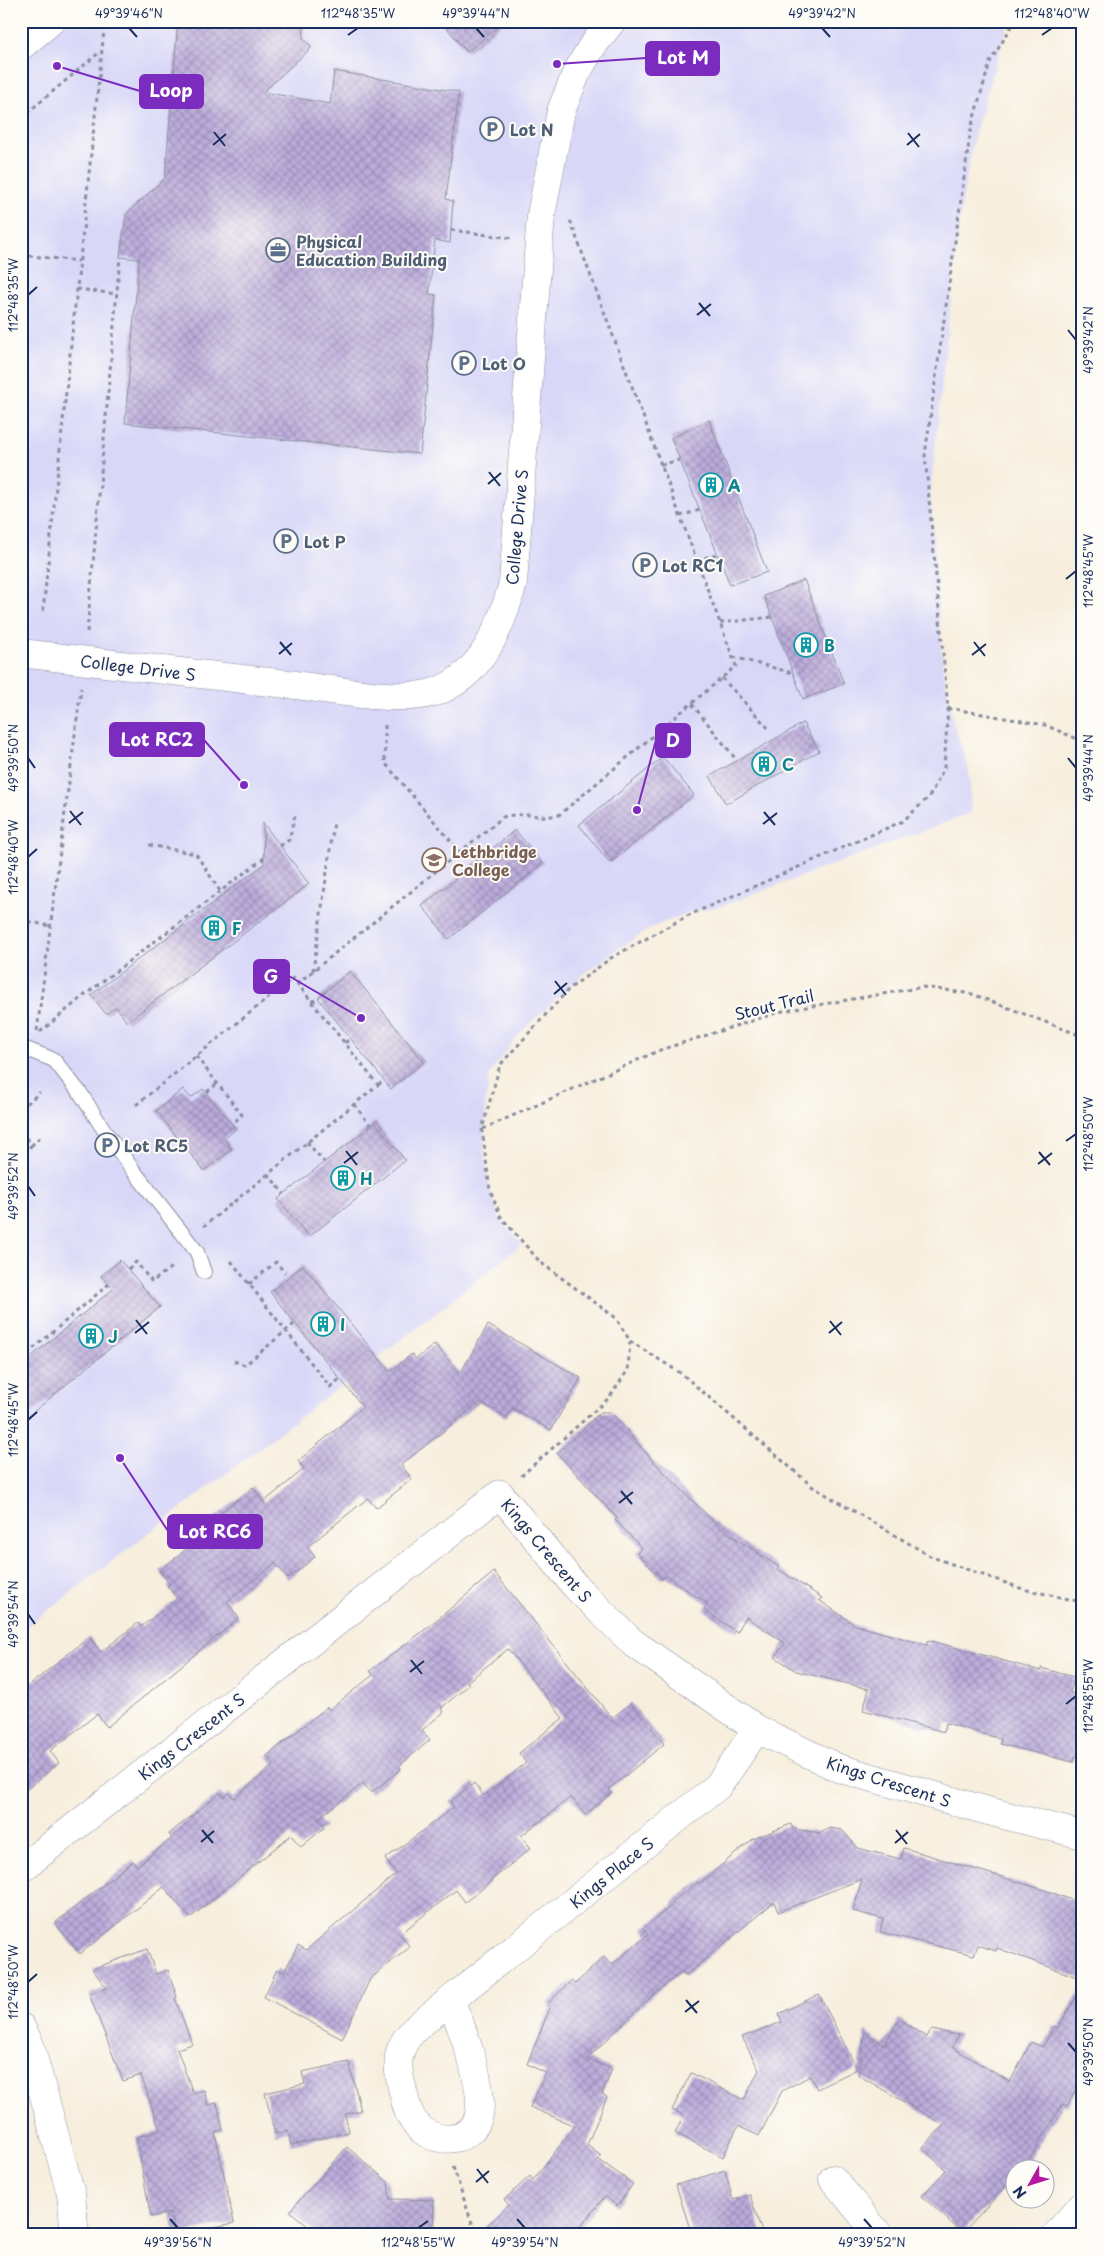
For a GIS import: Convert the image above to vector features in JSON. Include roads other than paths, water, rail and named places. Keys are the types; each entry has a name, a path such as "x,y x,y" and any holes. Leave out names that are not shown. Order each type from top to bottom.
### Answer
{"street":[{"path":"21,46 51,21"},
{"name":"College Drive S","path":"21,653 412,697 435,692 458,681 476,663 493,640 506,610 513,583 541,215 561,111 576,74 590,48 612,21"},
{"name":"Kings Crescent S","path":"21,1869 500,1494 576,1587 632,1642 758,1729 838,1768 988,1811 1082,1835"},
{"name":"Kings Place S","path":"450,2001 460,2023 476,2079 479,2114 475,2125 468,2132 444,2140 425,2133 409,2114 398,2072 399,2055 405,2039 411,2032 718,1786 758,1729"},
{"path":"21,2027 30,2045 71,2194 75,2235"},
{"path":"833,2179 879,2235"},
{"path":"1056,2235 1082,2205"}],"lane":[{"path":"21,1047 54,1060 81,1094 133,1170 197,1252 204,1272"}],"place":[{"name":"Lot M","path":"557,64"},
{"name":"Loop","path":"57,66"},
{"name":"Lot N","path":"492,129"},
{"name":"Physical Education Building","path":"278,250"},
{"name":"Lot O","path":"464,363"},
{"name":"A","path":"711,485"},
{"name":"Lot P","path":"286,541"},
{"name":"Lot RC1","path":"645,565"},
{"name":"B","path":"806,645"},
{"name":"C","path":"764,764"},
{"name":"Lot RC2","path":"244,785"},
{"name":"D","path":"637,810"},
{"name":"Lethbridge College","path":"434,860"},
{"name":"F","path":"214,928"},
{"name":"G","path":"361,1018"},
{"name":"Lot RC5","path":"107,1145"},
{"name":"H","path":"343,1178"},
{"name":"I","path":"323,1324"},
{"name":"J","path":"91,1336"},
{"name":"Lot RC6","path":"120,1458"}]}
